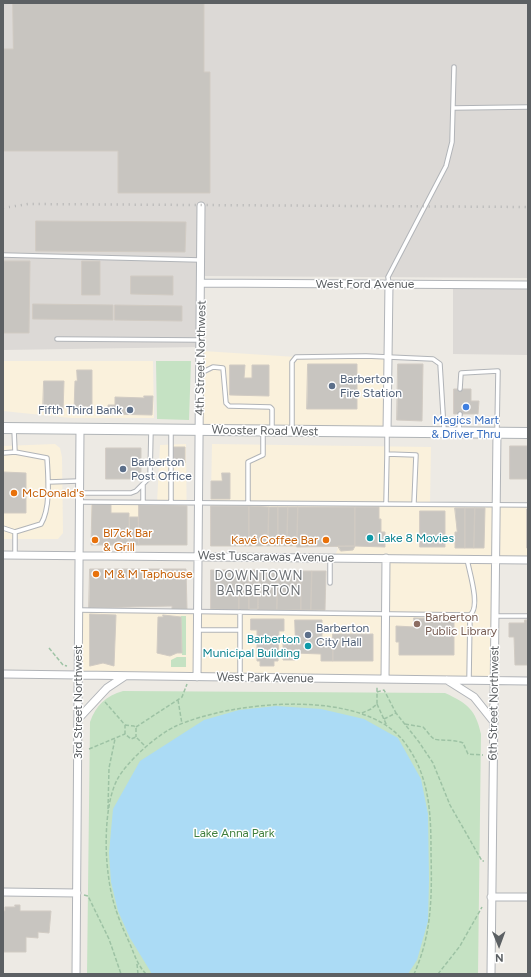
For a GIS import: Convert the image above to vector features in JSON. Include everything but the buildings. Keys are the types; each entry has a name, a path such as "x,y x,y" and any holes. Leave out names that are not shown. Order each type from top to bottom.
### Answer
{"main road":[{"name":"Wooster Road West","path":"3,428 528,433"}],"street":[{"name":"4th Street Northwest","path":"197,677 202,283 201,206"},
{"name":"West Ford Avenue","path":"202,283 528,285"},
{"path":"387,432 388,284"},
{"name":"3rd Street Northwest","path":"76,974 79,718 78,502 80,429"},
{"name":"6th Street Northwest","path":"491,974 494,559 497,432"},
{"name":"West Tuscarawas Avenue","path":"3,555 528,560"},
{"path":"381,679 385,612 386,558"},
{"name":"West Park Avenue","path":"3,674 528,681"},
{"path":"79,718 107,688 125,676"},
{"path":"447,680 474,697 494,722"},
{"path":"3,892 77,893"},
{"path":"491,897 528,897"}],"lane":[{"path":"388,284 388,277 446,166 452,142 454,67"},
{"path":"453,108 528,107"},
{"path":"3,255 201,260"},
{"path":"57,339 201,340"},
{"path":"292,431 292,362 296,357 329,356 434,359 440,364 444,432"},
{"path":"201,373 213,367 223,368 224,399 229,406 270,407 272,409 263,455 248,462 248,502"},
{"path":"460,389 461,373 498,371 497,432"},
{"path":"459,432 460,414"},
{"path":"14,428 15,452"},
{"path":"79,493 136,492 150,477 152,430"},
{"path":"171,430 171,501"},
{"path":"386,503 387,432"},
{"path":"3,453 15,452 47,458 48,482 45,517 41,524 15,532 3,528"},
{"path":"387,454 416,455 414,504"},
{"path":"48,482 79,481"},
{"path":"143,485 143,502"},
{"path":"78,502 199,501 528,505"},
{"path":"15,532 15,555"},
{"path":"330,557 330,582"},
{"path":"467,559 469,573 474,583 474,609 470,615 469,680"},
{"path":"78,610 198,613 385,612 470,615"},
{"path":"240,612 240,678"},
{"path":"494,616 528,616"},
{"path":"198,630 240,630"}],"path":[{"path":"49,648 63,665 78,667"},
{"path":"104,700 125,725 136,727 182,697 188,687 187,677"},
{"path":"381,679 377,692 376,704 387,726"},
{"path":"377,692 384,690 396,713 433,763 450,805 482,861 492,862"},
{"path":"178,700 182,724"},
{"path":"138,974 137,964 115,912 108,883 106,852 110,796 117,778 156,738 182,724 239,707 266,704 335,708 362,714 387,726 405,743 416,762 428,794 432,821 431,905 427,938 414,974"},
{"path":"362,714 371,710 376,704"},
{"path":"384,719 396,713"},
{"path":"405,724 424,727 434,739 437,740 448,739 463,743 468,754 483,754"},
{"path":"125,725 125,734"},
{"path":"136,727 136,737 146,747"},
{"path":"125,734 131,739 136,737"},
{"path":"89,749 125,734"},
{"path":"109,814 107,797 109,768 115,739"},
{"path":"77,893 88,896 100,918 121,974"},
{"path":"438,974 460,946 482,907"},
{"path":"137,964 146,974"}],"shaded area":[{"path":"3,3 528,3 528,278 202,276 201,347 3,350"},
{"path":"453,289 528,289 528,355 453,354"},
{"path":"203,351 296,357 388,357 387,432 200,430"},
{"path":"3,361 153,361 154,418 71,418 3,411"},
{"path":"55,444 60,448 62,457 63,533 58,539 3,539 3,446"},
{"path":"186,444 187,545 91,545 91,504 157,503 160,445"},
{"path":"212,444 431,447 430,504 528,505 528,560 495,559 494,681 78,675 78,610 198,613 385,612 385,558 334,557 338,549 337,547 210,546"}],"green space":[{"path":"156,361 191,361 189,420 157,419"},
{"path":"181,616 186,616 186,655 182,655"},
{"path":"177,657 186,657 186,667 171,667 171,660"},
{"name":"Lake Anna Park","path":"123,691 445,693 465,704 473,713 481,734 478,974 87,974 90,722 95,711 102,702"}],"water":[{"name":"Lake Anna Park","path":"276,706 321,709 364,719 398,738 421,779 428,814 428,921 417,960 408,974 152,974 130,938 118,911 111,882 109,853 113,809 140,761 204,720 239,710"}],"railway":[{"path":"3,208 28,204 528,207"}],"place":[{"name":"Barberton Fire Station","path":"332,386"},
{"name":"Magics Mart & Driver Thru","path":"466,407"},
{"name":"Fifth Third Bank","path":"130,410"},
{"name":"Barberton Post Office","path":"123,469"},
{"name":"McDonald's","path":"14,493"},
{"name":"Lake 8 Movies","path":"370,538"},
{"name":"Bl7ck Bar & Grill","path":"95,540"},
{"name":"Kavé Coffee Bar","path":"326,540"},
{"name":"M & M Taphouse","path":"96,574"},
{"name":"Barberton Public Library","path":"417,624"},
{"name":"Barberton City Hall","path":"308,635"},
{"name":"Barberton Municipal Building","path":"308,646"}],"district":[{"name":"DOWNTOWN BARBERTON","path":"259,584"}]}
